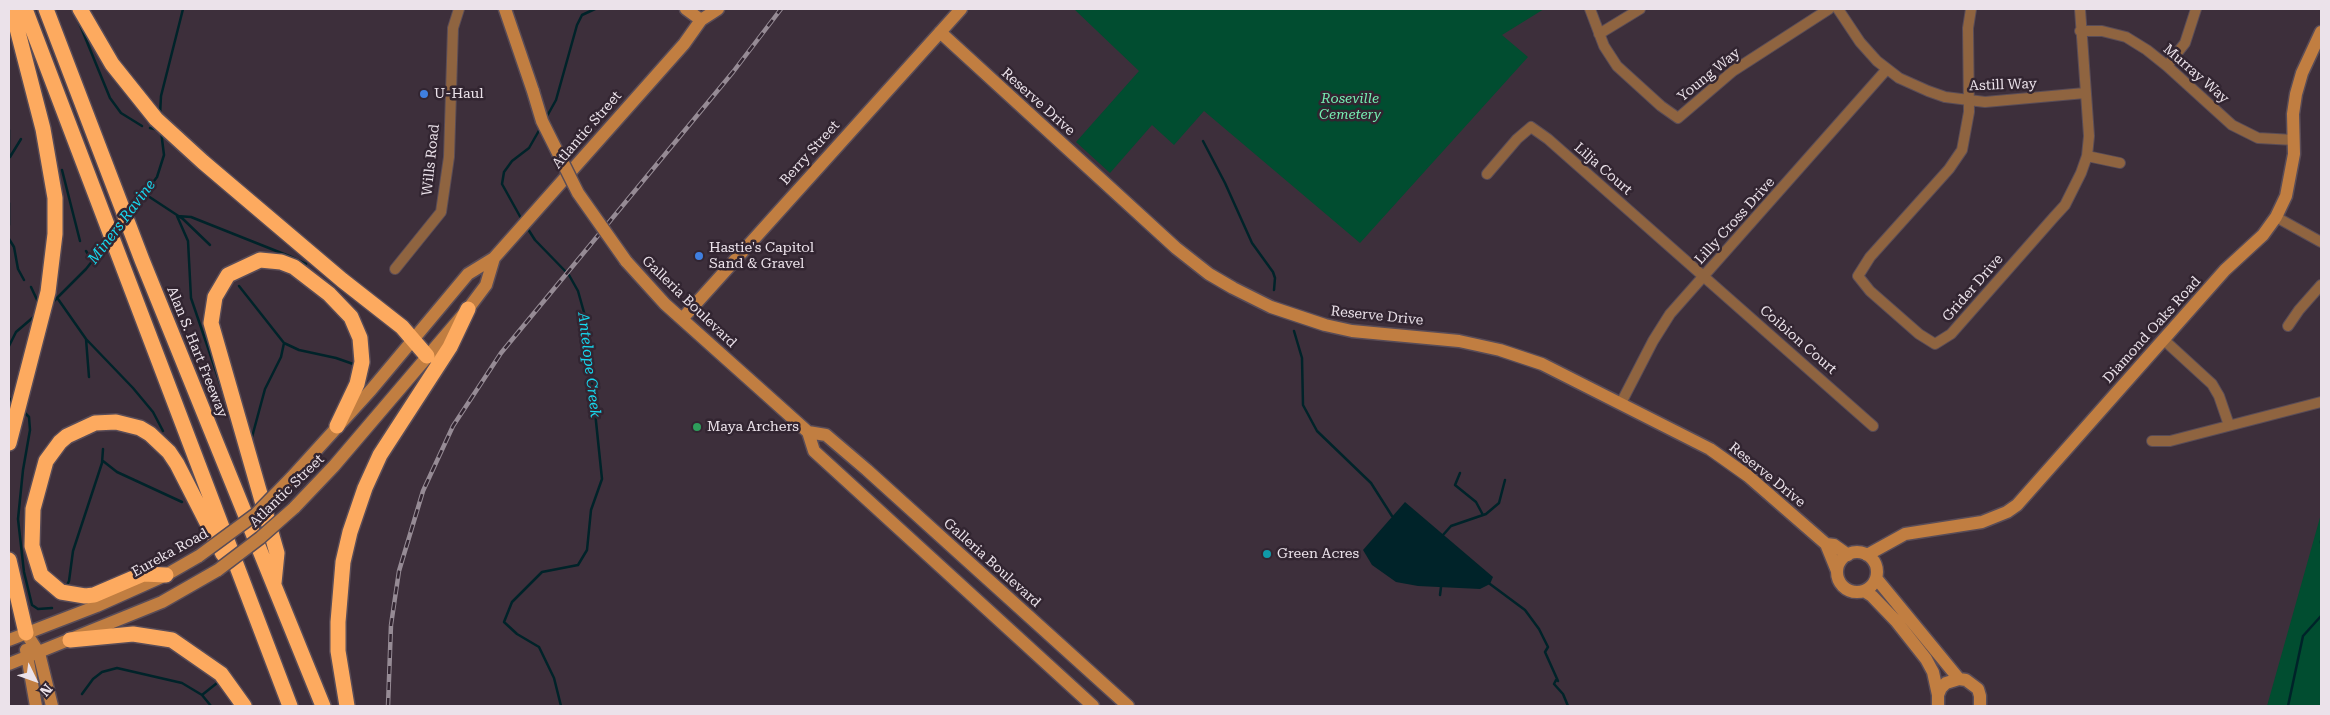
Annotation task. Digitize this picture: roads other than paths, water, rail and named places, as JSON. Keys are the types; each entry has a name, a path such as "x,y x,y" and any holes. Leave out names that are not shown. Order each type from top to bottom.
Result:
{"highway":[{"path":"9,443 48,292 55,234 55,198 50,164 12,9"},
{"path":"25,9 290,706"},
{"name":"Alan S. Hart Freeway","path":"46,9 142,260 323,706"},
{"path":"80,9 97,41 128,86 156,119 203,162 342,280 402,327 427,356"},
{"path":"274,587 277,553 211,323 215,297 228,275 260,260 281,262 294,267 329,294 351,317 360,338 362,362 357,384 338,426"},
{"path":"347,706 338,651 338,622 344,562 353,524 365,488 380,455 450,347 468,309"},
{"path":"166,575 143,574 94,596 85,596 61,592 41,575 32,546 33,509 46,461 67,436 95,423 116,422 140,428 161,442 177,464 258,623"},
{"path":"9,560 26,633"},
{"path":"70,640 138,634 172,640 221,674 244,706"}],"main road":[{"name":"Galleria Boulevard","path":"505,9 542,121 578,193 643,282 808,432 814,451 1093,706"},
{"path":"686,9 703,15"},
{"name":"Atlantic Street","path":"338,426 468,274 494,258 539,208 684,44 703,15 718,9"},
{"name":"Berry Street","path":"682,319 961,9"},
{"name":"Reserve Drive","path":"940,32 1176,248 1209,274 1246,296 1285,313 1325,325 1363,332 1459,341 1515,354 1556,370 1686,436 1726,460 1748,476 1826,544 1837,570"},
{"name":"Diamond Oaks Road","path":"1871,559 1884,546 1905,534 1982,522 2007,512 2025,496 2226,270 2250,250 2276,217 2290,180 2294,154 2292,114 2296,94 2302,73 2321,32"},
{"name":"Atlantic Street","path":"33,655 147,609 191,586 242,553 294,508 329,472 468,309 486,285 494,258"},
{"name":"Eureka Road","path":"9,640 97,606 166,575 199,556 236,530 291,478 338,426"},
{"name":"Galleria Boulevard","path":"808,432 826,435 867,470 1128,706"},
{"name":"Reserve Drive","path":"1826,544 1834,545 1848,555"},
{"path":"1938,700 1933,672 1926,659 1896,621 1872,596 1864,591 1851,591 1845,588 1838,577 1837,570 1843,559 1848,555 1861,552 1871,559 1876,578 1959,679 1973,684 1978,689 1980,706"},
{"path":"1864,591 1874,584 1876,578"},
{"path":"26,633 52,706"},
{"path":"9,664 33,655"},
{"path":"33,655 36,706"},
{"path":"1938,700 1946,683 1959,679"}],"street":[{"name":"Wills Road","path":"395,269 441,212 449,157 453,28 459,9"},
{"name":"Young Way","path":"1590,9 1600,34 1617,66 1661,106 1678,118 1733,71 1829,9"},
{"path":"1600,34 1640,9"},
{"name":"Astill Way","path":"1838,9 1864,47 1887,69 1928,91 1969,101 1985,102 2086,93"},
{"path":"1969,101 1968,28 1971,9"},
{"name":"Grider Drive","path":"1969,101 1966,137 1957,158 1870,257 1858,276 1877,297 1919,334 1934,344 1951,334 2065,205 2074,189 2087,156 2089,136 2080,31 2080,9"},
{"path":"2167,66 2185,43 2196,9"},
{"name":"Murray Way","path":"2080,31 2102,31 2126,37 2147,50 2167,66 2232,125 2258,138 2294,140"},
{"name":"Lilly Cross Drive","path":"1621,403 1662,325 1887,69"},
{"name":"Lilja Court","path":"1487,174 1517,139 1531,127 1548,139 1704,276"},
{"path":"2087,156 2120,163"},
{"path":"2276,217 2321,242"},
{"name":"Coibion Court","path":"1704,276 1873,426"},
{"path":"2288,326 2321,285"},
{"path":"2164,340 2212,384 2219,396 2229,425"},
{"path":"2152,441 2170,441 2321,402"}],"water":[{"path":"1405,502 1493,577 1490,584 1480,589 1418,586 1396,582 1372,565 1363,550"}],"waterway":[{"name":"Miners Ravine","path":"160,115 161,96 183,9"},
{"name":"Antelope Creek","path":"546,118 556,100 577,25 582,15 595,9"},
{"path":"78,20 110,98 121,113 142,126"},
{"name":"Antelope Creek","path":"522,220 502,184 504,172 512,161 529,148 541,127"},
{"path":"150,128 159,130"},
{"path":"9,130 9,157"},
{"name":"Miners Ravine","path":"130,213 157,177 164,155 161,131"},
{"path":"10,157 21,139"},
{"path":"1203,141 1225,183 1252,243 1273,272 1275,278 1274,290"},
{"path":"62,170 80,241"},
{"path":"145,194 183,219 210,245"},
{"path":"9,203 9,225"},
{"path":"224,395 191,298 188,241 177,216 191,217 306,264"},
{"name":"Antelope Creek","path":"526,226 535,240 569,275 578,291 585,316 602,479 591,510 587,550 578,565 542,572 512,602 504,622 517,634 539,647 554,678 561,706"},
{"path":"9,239 14,247 18,269 24,280"},
{"name":"Miners Ravine","path":"52,303 86,269 108,241"},
{"path":"86,251 92,260"},
{"path":"239,286 284,343 281,357 265,389 252,437"},
{"path":"31,287 39,304"},
{"path":"58,299 86,339 89,377"},
{"name":"Miners Ravine","path":"9,346 16,332 37,314"},
{"path":"1294,331 1302,358 1303,405 1317,431 1371,483 1392,516"},
{"path":"86,339 133,388 153,412 163,431"},
{"path":"284,343 299,350 336,358 356,365"},
{"path":"9,398 14,403"},
{"path":"23,411 29,417 30,430 23,470 18,519 24,572 32,605 38,609 52,608"},
{"path":"66,587 69,581 73,551 102,463 103,449"},
{"path":"103,461 117,472 182,502"},
{"path":"1460,473 1455,485 1476,502 1483,515"},
{"path":"1443,535 1451,526 1486,514 1499,503 1505,480"},
{"path":"1490,584 1525,610 1539,629 1548,647 1545,652 1558,681 1556,680 1554,684 1563,694 1568,706"},
{"path":"1440,595 1441,587"},
{"path":"2288,706 2303,636 2321,616"},
{"path":"82,694 93,679 102,672 117,668 182,683 202,695 211,706"},
{"path":"202,695 217,683"}],"railway":[{"path":"388,706 391,625 399,571 423,491 453,426 501,353 733,72 781,9"}],"place":[{"name":"U-Haul","path":"424,94"},
{"name":"Hastie's Capitol Sand & Gravel","path":"699,256"},
{"name":"Maya Archers","path":"697,427"},
{"name":"Green Acres","path":"1267,554"}],"park label":[{"name":"Roseville Cemetery","path":"1350,108"}]}
